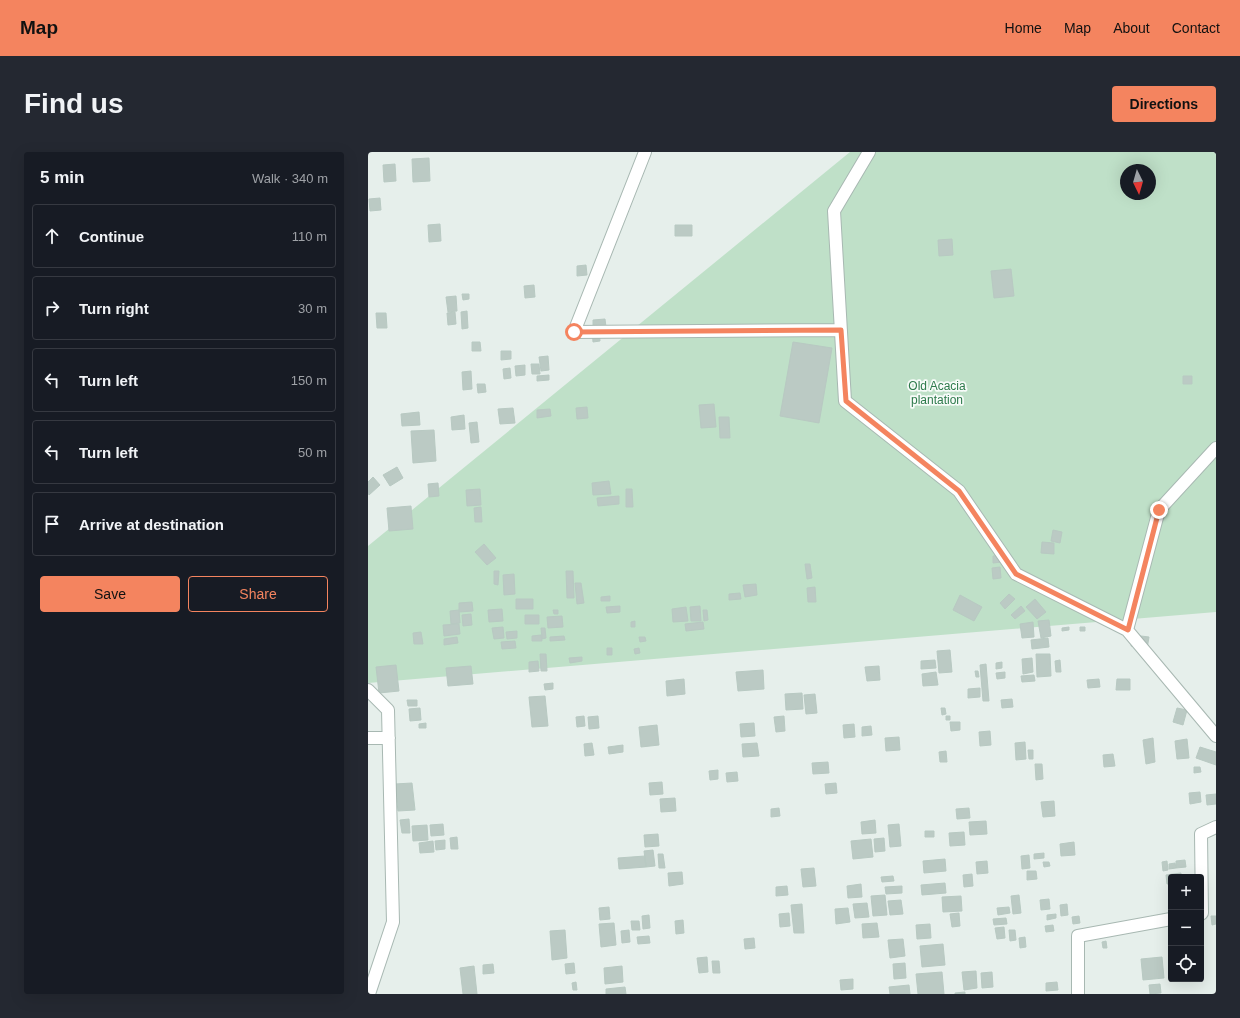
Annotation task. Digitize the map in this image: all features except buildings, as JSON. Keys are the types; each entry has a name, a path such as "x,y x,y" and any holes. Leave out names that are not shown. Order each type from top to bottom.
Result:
{"street":[{"path":"645,152 574,332 841,330"},
{"path":"869,152 834,211 846,401 959,491 1016,574 1128,630 1216,736"},
{"path":"1128,630 1159,510 1216,448"},
{"path":"368,690 388,710 393,922 369,994"},
{"path":"368,738 389,738"},
{"path":"1202,910 1201,834 1216,827"},
{"path":"1078,994 1078,936 1168,920"}],"green space":[{"name":"Old Acacia plantation","path":"850,152 1216,152 1216,612 368,683 368,546"}],"route":[{"path":"574,332 841,330 846,401 959,491 1016,574 1128,630 1159,510"}]}
